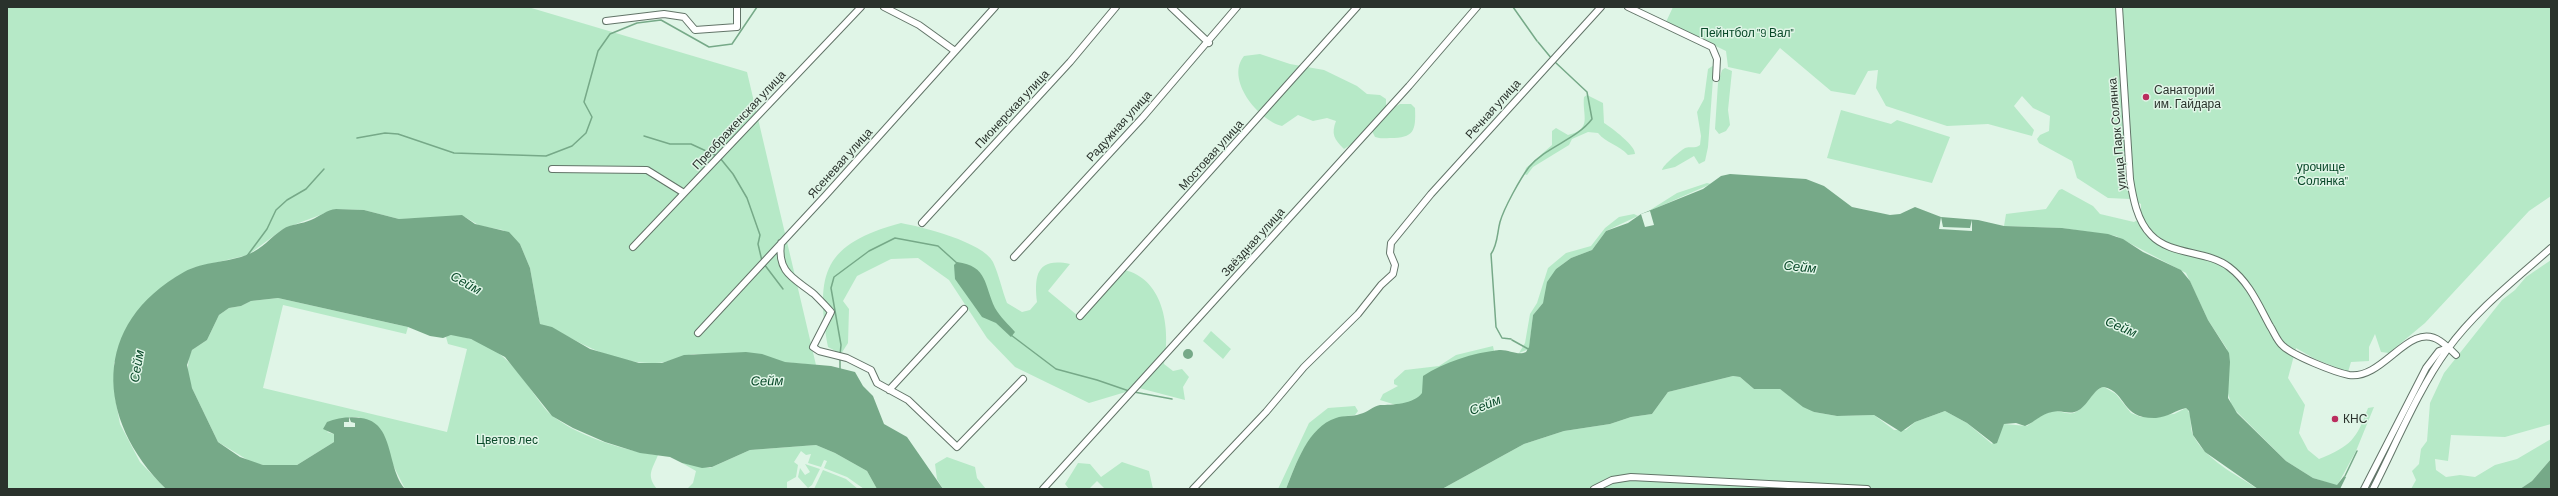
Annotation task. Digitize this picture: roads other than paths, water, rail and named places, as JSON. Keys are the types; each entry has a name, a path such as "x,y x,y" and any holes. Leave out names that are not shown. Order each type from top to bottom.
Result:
{"street":[{"path":"606,21 664,14 684,17 695,30 737,27 737,7"},
{"name":"Преображенская улица","path":"633,247 861,7"},
{"path":"884,7 919,25 955,51"},
{"name":"Ясеневая улица","path":"698,332 781,243 995,7"},
{"name":"Пионерская улица","path":"922,223 1070,62 1116,7"},
{"path":"1171,7 1208,42"},
{"name":"Радужная улица","path":"1014,257 1143,117 1237,7"},
{"name":"Мостовая улица","path":"1080,316 1357,7"},
{"name":"Звёздная улица","path":"1043,489 1394,103 1476,7"},
{"name":"Речная улица","path":"1193,489 1266,412 1304,367 1393,274 1395,265 1390,253 1390,244 1403,227 1431,194 1601,7"},
{"path":"1628,7 1712,47 1718,59 1716,78"},
{"name":"улица Парк Солянка","path":"2119,7 2130,179 2136,207 2149,234 2159,242 2227,266 2248,285 2283,347 2322,365 2348,374 2358,374 2385,362 2414,339 2433,338 2456,355"},
{"path":"552,169 647,170 684,193"},
{"path":"781,243 780,254 784,268 799,286 813,294 831,312 813,346 824,352 847,358 870,370 877,383 908,400 957,446 1023,379"},
{"path":"2374,487 2429,379 2448,348 2476,318 2551,248"},
{"path":"889,390 964,309"},
{"path":"2364,489 2426,368 2433,357 2448,348"},
{"path":"1594,489 1612,480 1631,477 1866,489"}],"water":[{"name":"Сейм","path":"1730,174 1806,179 1824,186 1852,207 1890,215 1900,214 1915,207 1941,217 1978,220 2004,226 2062,228 2108,234 2123,239 2143,252 2181,270 2190,281 2208,320 2229,353 2228,398 2237,413 2286,461 2313,478 2337,485 2344,476 2346,477 2340,489 2258,489 2205,452 2193,435 2189,411 2186,408 2156,418 2144,417 2130,410 2112,390 2104,387 2097,390 2082,408 2075,412 2056,411 2048,413 2025,426 2016,423 2004,424 1997,443 1994,444 1967,423 1945,411 1915,422 1901,432 1874,415 1837,416 1814,412 1803,407 1780,389 1754,389 1740,377 1733,376 1668,392 1652,414 1631,417 1610,424 1564,431 1524,444 1442,489 1286,489 1304,448 1318,429 1326,423 1339,417 1363,413 1380,405 1390,405 1414,400 1422,393 1423,376 1449,362 1479,353 1499,350 1520,353 1526,352 1529,347 1533,315 1543,303 1547,282 1556,269 1571,258 1592,250 1606,231 1628,223 1641,214 1703,189 1721,176"},
{"name":"Сейм","path":"336,209 364,210 399,219 462,215 475,224 509,232 520,244 530,268 540,324 552,327 590,349 639,363 662,363 684,355 746,352 762,354 785,362 831,366 855,372 863,386 873,396 884,424 907,437 943,489 877,489 867,471 835,453 816,445 750,450 712,467 702,468 682,463 670,457 640,453 605,442 573,428 552,416 505,357 471,339 451,335 443,338 430,336 408,327 278,298 251,301 241,306 229,308 219,315 207,340 192,350 187,365 192,388 218,442 240,457 263,465 297,465 334,442 334,434 323,429 327,422 335,419 352,417 361,418 372,421 380,428 385,436 399,480 405,489 166,489 143,462 126,433 116,403 114,374 119,345 132,318 154,293 184,272 192,268 241,257 254,252 286,227 308,221"},
{"path":"957,262 967,264 980,272 984,278 995,308 1015,332 1011,337 996,323 982,317 955,279 954,265"},
{"path":"1188,349 1193,354 1188,359 1183,354"},
{"path":"2551,459 2551,489 2520,489 2532,481"}],"waterway":[{"path":"357,138 385,133 398,134 454,153 546,156 572,146 586,133 592,117 584,102 598,51 610,34 637,23 661,20 709,47 732,44 757,7"},
{"path":"1513,7 1537,41"},
{"path":"1538,42 1552,59"},
{"path":"1511,339 1502,338 1496,327 1491,254 1496,242 1502,216 1521,179 1529,167 1544,154 1578,132 1592,119 1587,92 1555,62"},
{"path":"644,136 670,144 691,144 717,156"},
{"path":"720,158 733,174 747,198 760,235 758,244 762,261"},
{"path":"247,256 267,229 276,210 287,200 306,189 324,169"},
{"path":"840,355 841,345 831,288 834,277 869,251 895,238 938,246 958,264"},
{"path":"764,264 783,289"},
{"path":"1011,335 1056,369 1097,380 1129,391"},
{"path":"1512,340 1530,350"},
{"path":"840,359 840,369"},
{"path":"1134,392 1172,399"},
{"path":"2345,476 2357,451"}],"place":[{"name":"Санаторий им. Гайдара","path":"2146,97"},
{"name":"КНС","path":"2335,419"}],"park label":[{"name":"Пейнтбол \"9 Вал\"","path":"1747,33"},
{"name":"урочище \"Солянка\"","path":"2321,174"},
{"name":"Цветов лес","path":"507,440"}]}
